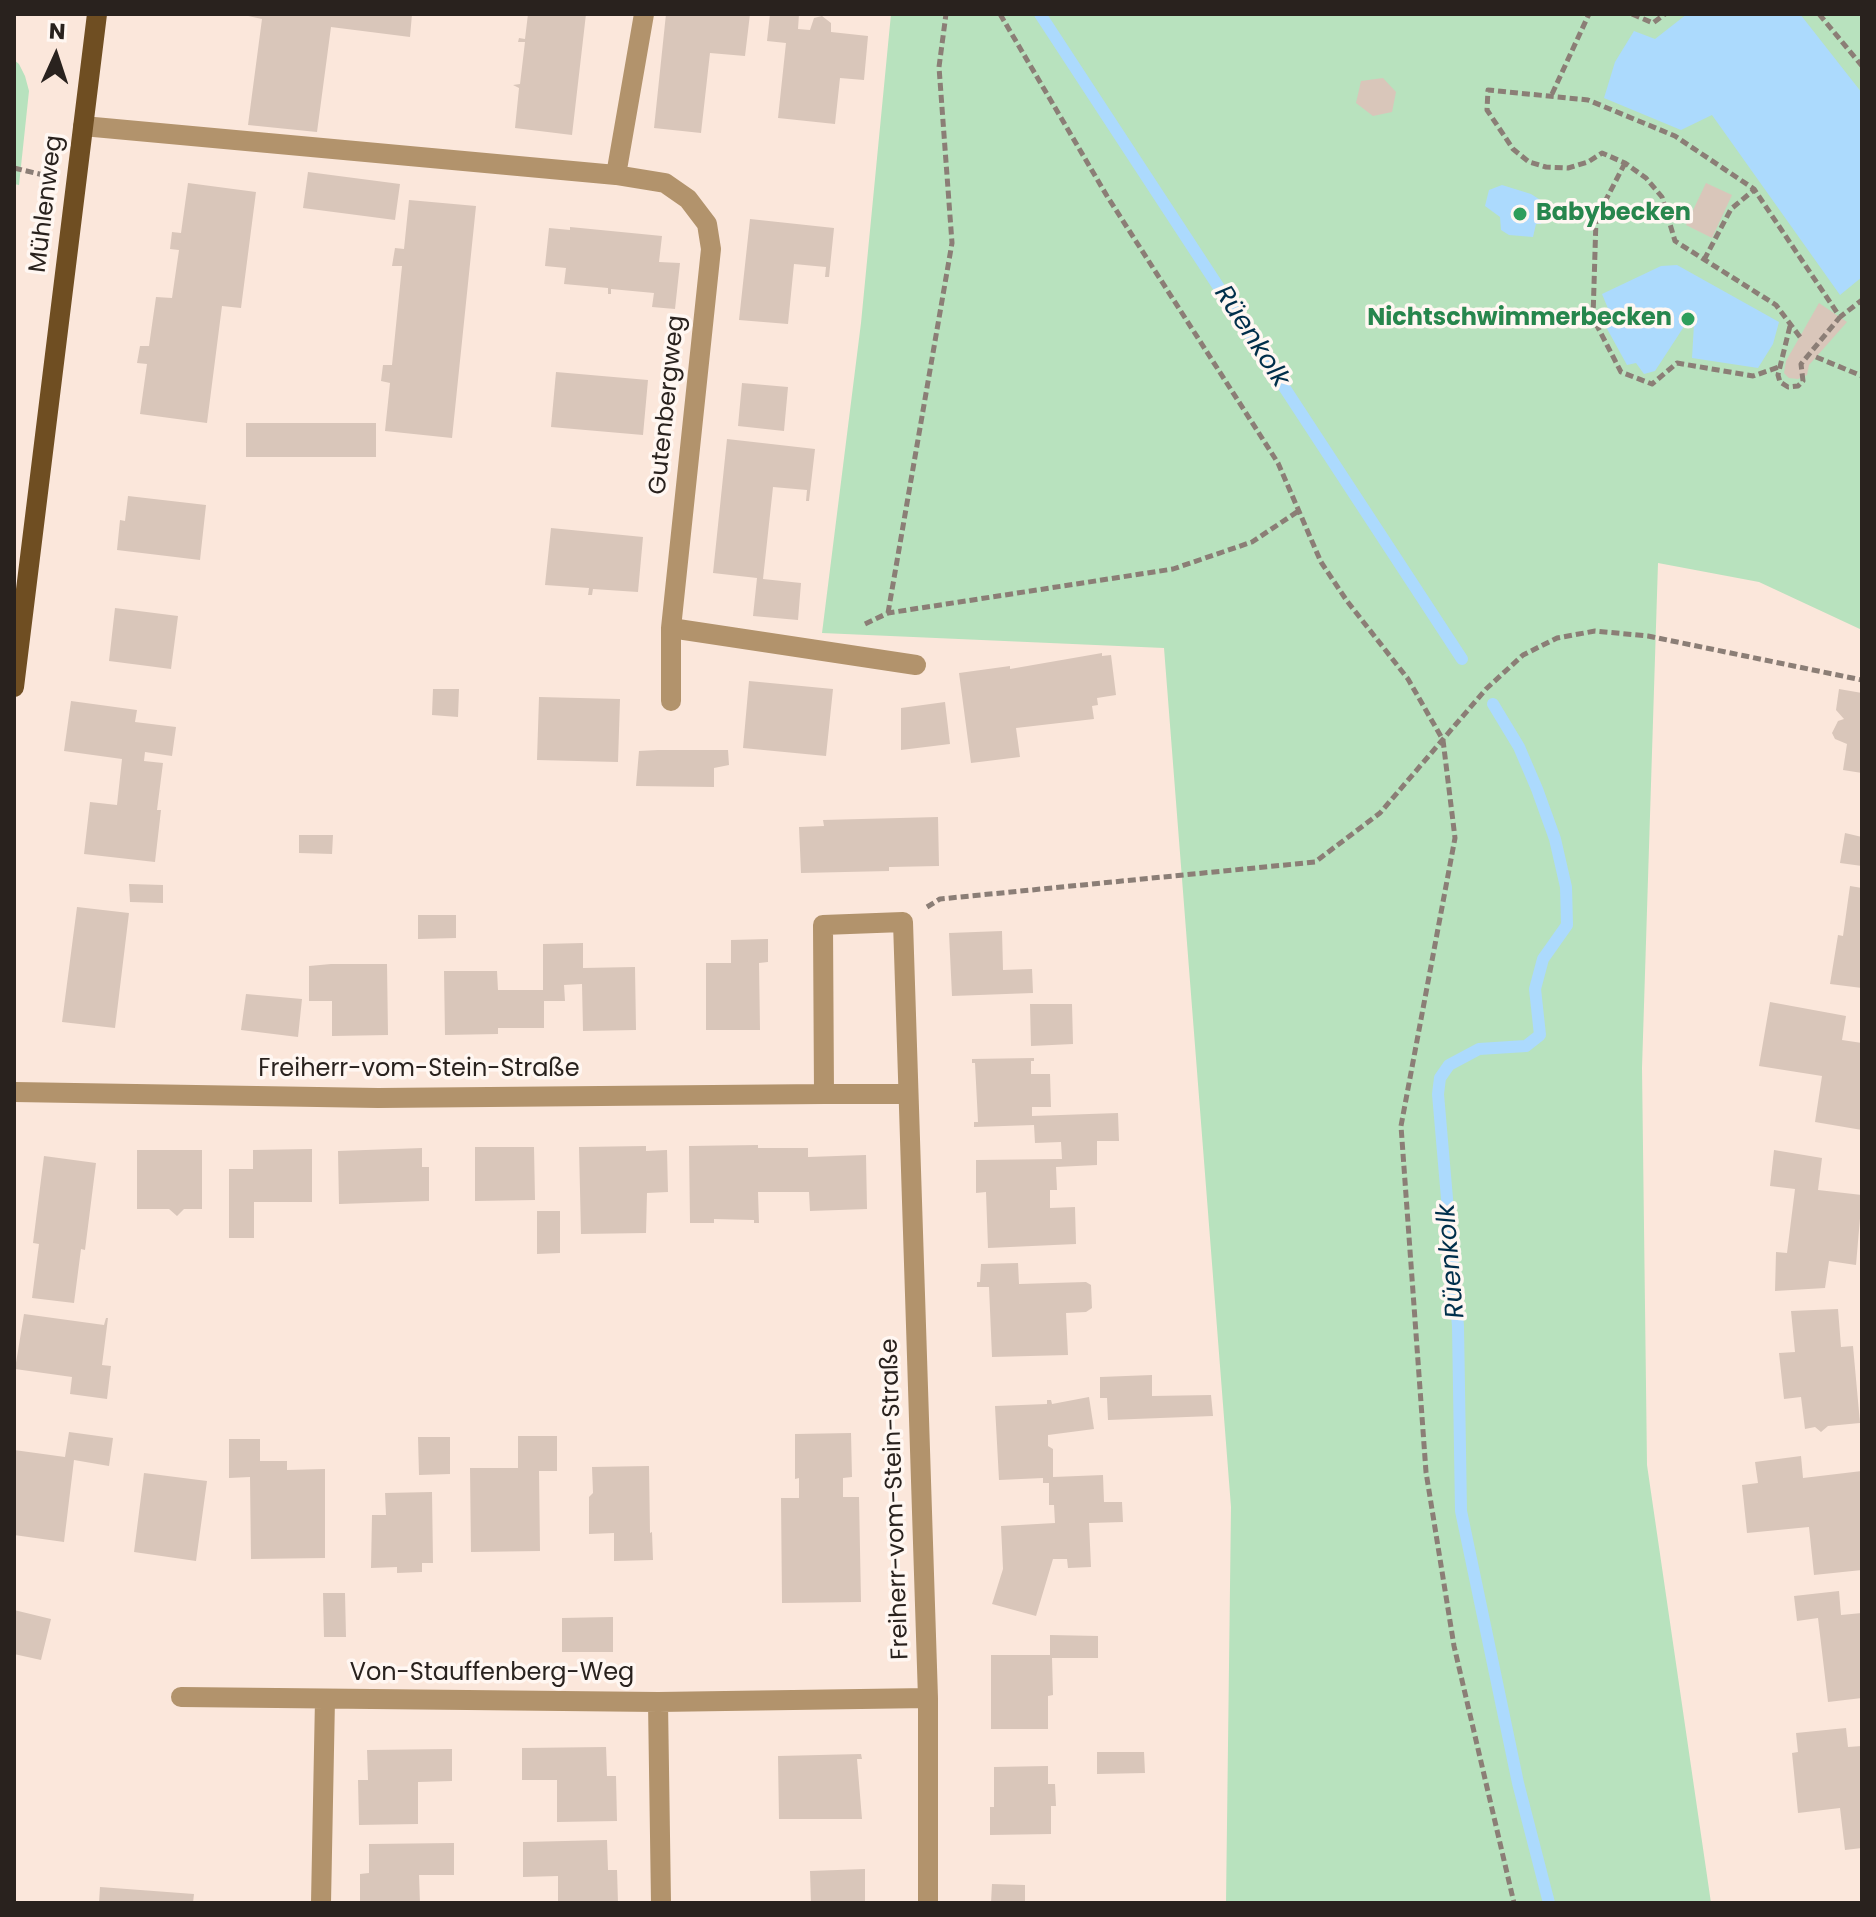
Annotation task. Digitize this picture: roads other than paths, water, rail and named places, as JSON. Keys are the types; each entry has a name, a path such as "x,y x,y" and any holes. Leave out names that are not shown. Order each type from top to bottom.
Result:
{"main road":[{"name":"Mühlenweg","path":"14,687 97,14"}],"street":[{"path":"616,175 644,14"},
{"name":"Gutenbergweg","path":"83,126 616,175 665,183 688,199 707,224 711,249 671,628 671,701"},
{"path":"671,628 916,665"},
{"name":"Freiherr-vom-Stein-Straße","path":"824,1094 823,925 903,922 928,1698 928,1903"},
{"name":"Freiherr-vom-Stein-Straße","path":"14,1092 378,1098 908,1094"},
{"name":"Von-Stauffenberg-Weg","path":"181,1697 658,1702 928,1698"},
{"name":"Von-Stauffenberg-Weg","path":"321,1903 325,1699"},
{"name":"Von-Stauffenberg-Weg","path":"658,1702 661,1903"}],"water":[{"path":"1687,14 1800,14 1862,93 1862,277 1840,295 1712,115 1681,130 1604,98 1615,62 1634,31 1655,39"},
{"name":"Babybecken","path":"1502,185 1531,194 1542,201 1539,209 1544,211 1541,224 1536,224 1533,237 1509,235 1501,230 1500,217 1485,206 1489,190"},
{"name":"Nichtschwimmerbecken","path":"1677,265 1779,322 1773,344 1758,368 1692,358 1694,324 1685,325 1655,371 1644,374 1636,363 1627,365 1600,316 1609,311 1602,294 1661,266"}],"waterway":[{"name":"Rüenkolk","path":"1040,14 1462,659"},
{"name":"Rüenkolk","path":"1493,704 1519,747 1555,839 1566,887 1567,925 1543,959 1535,989 1540,1035 1526,1046 1479,1049 1449,1065 1440,1078 1438,1094 1458,1326 1461,1511 1518,1783 1549,1903"}],"place":[{"name":"Babybecken","path":"1520,214"},
{"name":"Nichtschwimmerbecken","path":"1688,319"}]}
